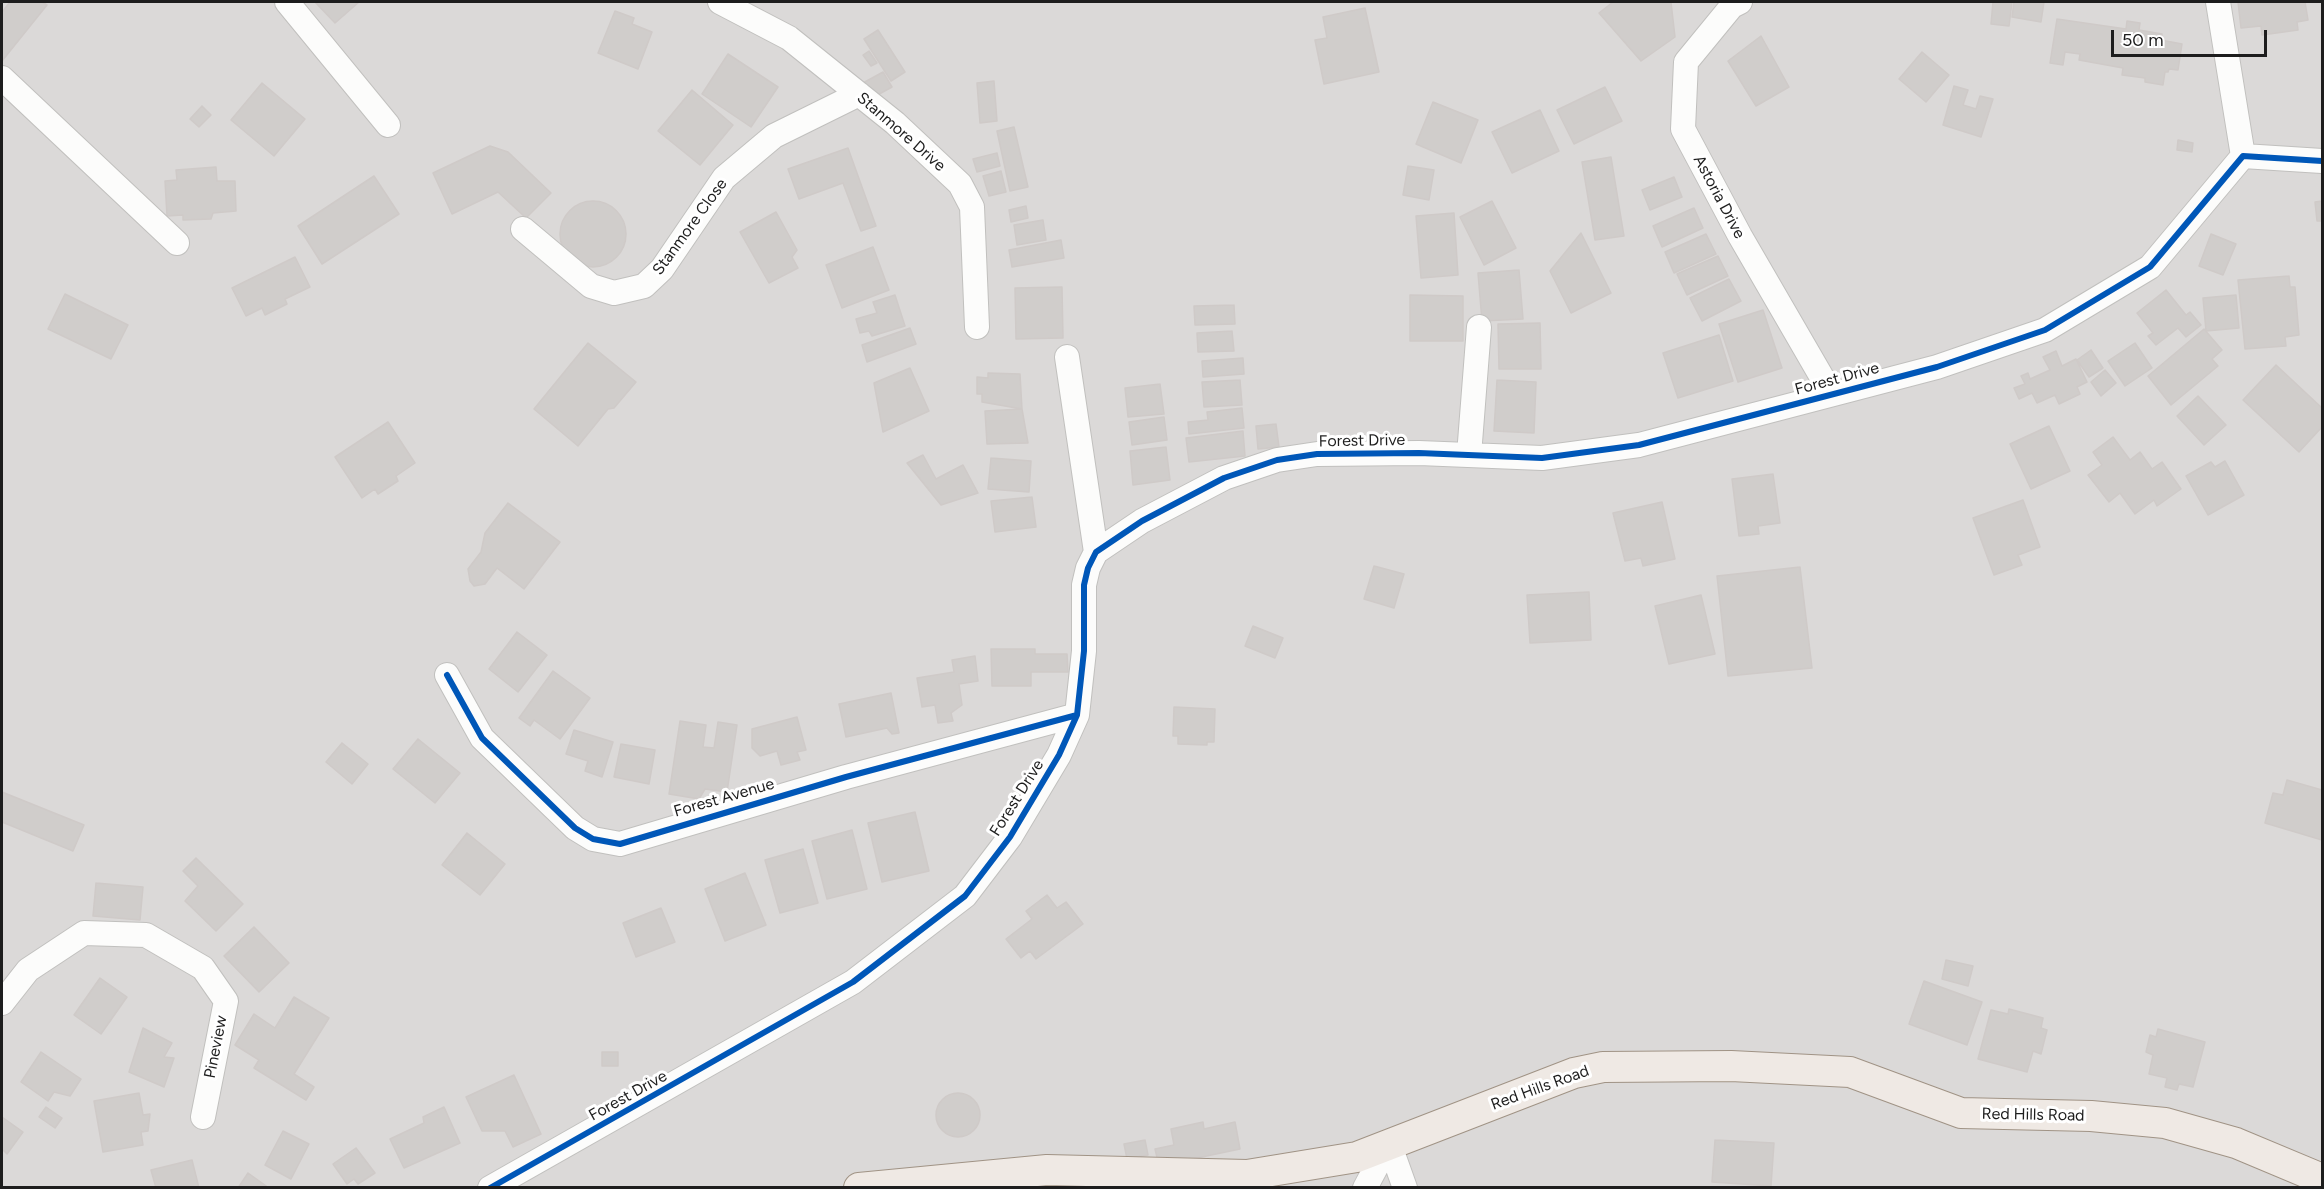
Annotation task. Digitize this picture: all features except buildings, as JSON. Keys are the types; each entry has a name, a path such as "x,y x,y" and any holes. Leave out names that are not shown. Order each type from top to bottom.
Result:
{"main road":[{"name":"Red Hills Road","path":"859,1188 1047,1170 1248,1175 1357,1157 1574,1073 1603,1067 1731,1066 1850,1072 1960,1113 2091,1116 2165,1123 2236,1143 2322,1179"}],"street":[{"path":"287,2 388,125"},
{"name":"Stanmore Drive","path":"720,2 789,38 895,123 960,184 972,207 977,327"},
{"path":"2218,2 2243,156 2322,161"},
{"name":"Astoria Drive","path":"1734,3 1686,62 1683,129 1740,236 1831,393"},
{"path":"2,78 177,243"},
{"name":"Stanmore Close","path":"523,229 591,286 614,293 644,286 662,269 724,178 774,136 859,94"},
{"name":"Forest Drive","path":"490,1188 853,982 953,908 965,896 1010,837 1059,755 1077,715 1084,651 1084,585 1088,568 1096,552 1142,521 1224,478 1277,460 1317,454 1542,458 1639,445 1831,393 1937,368 2045,330 2150,267 2243,156"},
{"path":"1469,455 1479,327"},
{"path":"1067,357 1096,552"},
{"name":"Forest Avenue","path":"447,675 482,738 575,828 593,839 620,844 846,777 1077,715"},
{"name":"Pineview","path":"2,1003 28,970 84,933 146,935 203,968 226,1001 203,1117"},
{"path":"1365,1188 1389,1143"},
{"path":"1389,1143 1405,1188"}],"shaded area":[{"path":"2,2 2322,2 2322,1187 2,1187"}],"cycle path":[{"path":"490,1188 853,982 965,896 1010,837 1059,755 1077,715 1084,651 1084,585 1088,568 1096,552 1142,521 1224,478 1277,460 1317,454 1419,453 1542,458 1639,445 1937,367 2045,330 2150,267 2243,156 2322,161"},
{"path":"447,675 482,738 575,828 593,839 620,844 846,777 1077,715"}]}
